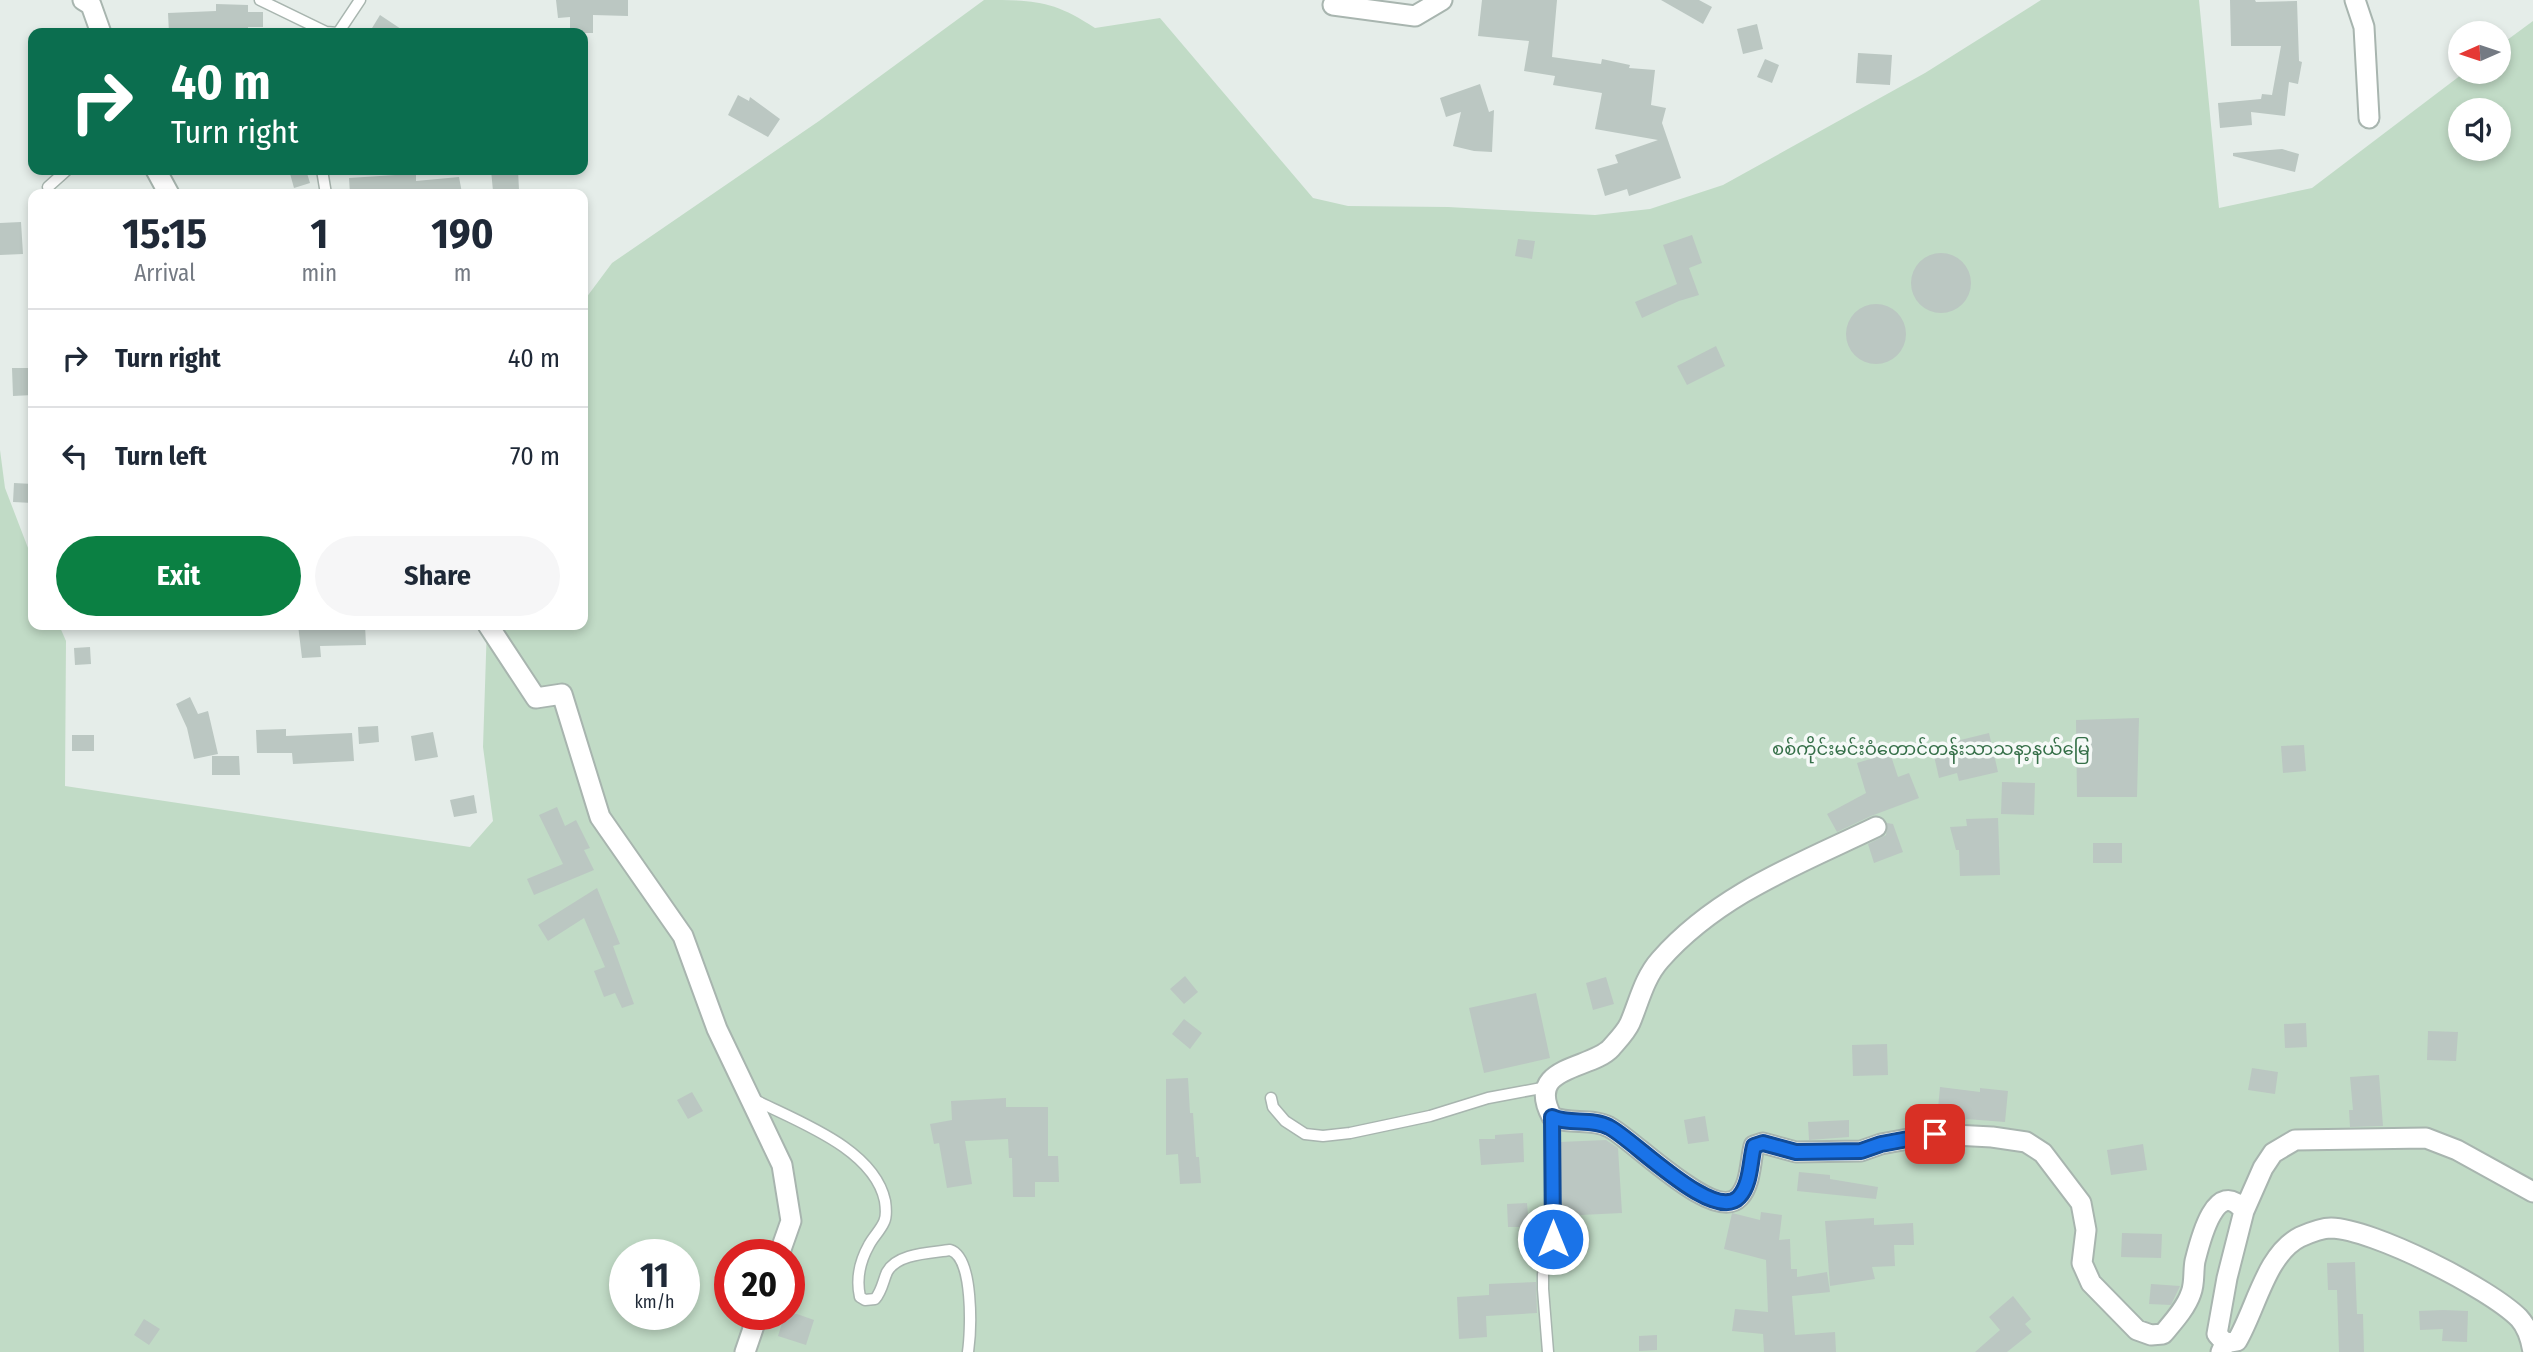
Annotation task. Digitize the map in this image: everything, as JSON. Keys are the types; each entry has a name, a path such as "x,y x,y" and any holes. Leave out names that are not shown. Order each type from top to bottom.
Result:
{"street":[{"path":"83,0 91,5 99,28"},
{"path":"1333,5 1415,16 1442,0"},
{"path":"2355,0 2364,27 2369,118"},
{"path":"491,630 536,698 562,694 600,817 683,936 717,1029 782,1165 791,1221 785,1239"},
{"path":"1876,827 1789,866 1710,913 1657,962 1629,1026 1608,1051 1557,1074 1548,1087 1548,1111 1552,1117 1606,1125 1663,1169 1697,1191 1713,1200 1731,1202 1737,1199 1746,1186 1754,1146 1763,1143 1796,1152 1843,1152 1861,1151 1881,1144 1935,1134 2026,1142 2043,1153 2081,1203 2086,1230 2082,1262 2091,1283 2137,1330 2151,1335 2163,1334 2182,1310 2191,1293 2195,1263 2213,1209 2220,1202 2228,1200 2239,1203 2244,1211"},
{"path":"2532,1352 2529,1331 2519,1318 2451,1273 2374,1239 2330,1228 2301,1237 2279,1253 2237,1341 2223,1347 2217,1334 2227,1278 2244,1211 2263,1168 2273,1153 2295,1140 2426,1138 2442,1143 2533,1192"},
{"path":"745,1352 753,1330"}],"lane":[{"path":"260,0 318,28"},
{"path":"341,28 360,0"},
{"path":"48,187 61,175"},
{"path":"1271,1098 1273,1107 1285,1121 1305,1134 1322,1136 1377,1128 1430,1116 1488,1098 1548,1087"},
{"path":"751,1098 818,1131 841,1146 865,1165 877,1181 886,1210 885,1221 868,1245 861,1264 858,1276 860,1297 865,1300 875,1298 887,1272 894,1263 902,1259 950,1250 961,1257 969,1296 968,1352"},
{"path":"1548,1352 1542,1289 1543,1274 1553,1239 1552,1117"}],"green space":[{"name":"စစ်ကိုင်းမင်းဝံတောင်တန်းသာသနာ့နယ်မြေ","path":"984,0 1030,1 1055,7 1095,28 1160,18 1313,198 1348,206 1448,207 1595,215 1650,209 1723,185 1925,73 2041,0 2199,0 2219,208 2312,188 2449,84 2511,84 2511,37 2533,21 2533,1352 0,1352 0,450 5,488 28,548 28,630 61,630 66,641 65,786 470,847 493,821 483,747 487,630 588,630 588,295 612,263 819,121"}],"building":[{"path":"556,0 628,0 628,16 593,15 593,33 588,33 588,28 570,28 570,17 558,18"},
{"path":"1482,0 1557,0 1552,57 1601,64 1602,59 1630,65 1629,68 1655,70 1651,105 1666,108 1662,123 1681,178 1629,196 1627,189 1605,196 1597,169 1618,163 1615,155 1658,140 1595,129 1602,93 1553,85 1555,76 1524,71 1529,41 1478,36"},
{"path":"1661,0 1699,0 1712,7 1703,24"},
{"path":"2230,0 2297,1 2299,61 2302,62 2298,84 2289,82 2285,116 2251,112 2252,125 2220,128 2218,103 2261,99 2262,94 2272,95 2281,46 2231,46"},
{"path":"216,4 248,5 248,12 263,12 263,27 169,28 168,13 216,11"},
{"path":"380,15 400,28 372,28"},
{"path":"1757,24 1763,49 1743,54 1737,29"},
{"path":"1858,53 1892,55 1890,85 1856,83"},
{"path":"1765,59 1779,65 1772,83 1757,77"},
{"path":"1480,84 1489,112 1494,110 1492,152 1453,146 1461,112 1446,117 1440,98"},
{"path":"738,95 749,101 750,97 780,119 768,137 728,115"},
{"path":"2282,149 2299,154 2295,172 2233,156 2233,153"},
{"path":"290,175 308,175 310,183 294,188"},
{"path":"416,175 416,181 459,177 461,189 350,189 349,178"},
{"path":"491,175 518,175 519,189 493,189"},
{"path":"21,222 23,254 0,255 0,223"},
{"path":"1692,235 1702,263 1689,268 1699,295 1642,318 1635,302 1677,284 1663,245"},
{"path":"1518,239 1535,241 1532,259 1515,256"},
{"path":"1941,253 1962,262 1971,283 1962,304 1941,313 1920,304 1911,283 1920,262"},
{"path":"1876,304 1893,309 1901,317 1906,334 1901,351 1893,359 1876,364 1859,359 1851,351 1846,334 1851,317 1859,309"},
{"path":"1716,346 1725,366 1687,385 1677,366"},
{"path":"12,368 28,368 28,395 13,396"},
{"path":"14,483 28,484 28,503 13,502"},
{"path":"299,630 365,630 366,645 320,646 321,657 302,658"},
{"path":"90,647 91,664 75,665 74,648"},
{"path":"190,697 198,714 208,711 218,754 194,759 187,728 176,704"},
{"path":"2139,718 2137,797 2077,797 2076,720"},
{"path":"378,726 379,742 359,744 358,727"},
{"path":"286,729 286,736 352,733 354,761 293,764 292,753 257,753 256,730"},
{"path":"433,732 438,757 415,761 411,736"},
{"path":"1989,733 1998,772 1959,781 1957,773 1939,778 1932,747"},
{"path":"72,735 94,735 94,751 72,751"},
{"path":"2304,745 2306,771 2283,773 2281,746"},
{"path":"1890,753 1898,777 1909,773 1919,798 1837,832 1827,814 1866,793 1857,763"},
{"path":"212,756 239,756 240,775 212,775"},
{"path":"2002,782 2035,783 2034,815 2001,814"},
{"path":"474,795 477,813 454,817 450,800"},
{"path":"557,807 565,826 576,820 590,848 584,850 594,870 534,895 527,879 563,864 539,815"},
{"path":"1998,818 2000,875 1960,876 1959,850 1956,850 1950,827 1967,826 1966,819"},
{"path":"1887,823 1893,824 1903,852 1874,863 1868,844 1886,835"},
{"path":"2093,843 2122,843 2122,863 2093,863"},
{"path":"597,888 620,944 613,946 634,1004 622,1008 615,993 604,997 594,971 605,967 584,918 548,941 538,925"},
{"path":"1185,976 1198,992 1184,1004 1170,989"},
{"path":"1606,977 1614,1004 1593,1010 1586,983"},
{"path":"1536,993 1550,1058 1484,1073 1469,1008"},
{"path":"1184,1019 1202,1033 1190,1049 1172,1034"},
{"path":"2306,1023 2307,1047 2285,1048 2284,1024"},
{"path":"2428,1031 2458,1032 2456,1061 2427,1060"},
{"path":"1887,1044 1888,1075 1853,1076 1852,1045"},
{"path":"2252,1068 2278,1072 2275,1094 2248,1090"},
{"path":"2379,1075 2383,1126 2350,1127 2349,1110 2353,1110 2350,1077"},
{"path":"1188,1078 1190,1113 1193,1113 1201,1183 1180,1184 1178,1154 1166,1155 1166,1079"},
{"path":"1940,1087 1980,1092 1980,1088 2008,1091 2005,1122 1937,1119"},
{"path":"692,1092 703,1111 688,1119 677,1100"},
{"path":"1006,1098 1006,1107 1048,1107 1048,1156 1058,1156 1059,1182 1035,1182 1035,1197 1013,1197 1012,1158 1009,1158 1008,1139 965,1141 972,1184 947,1188 939,1143 934,1144 930,1124 952,1120 951,1101"},
{"path":"1705,1116 1709,1141 1688,1144 1684,1120"},
{"path":"1849,1120 1849,1137 1809,1140 1808,1122"},
{"path":"1523,1133 1524,1162 1481,1165 1479,1139 1495,1139 1495,1135"},
{"path":"1606,1140 1618,1148 1622,1213 1560,1216 1560,1142"},
{"path":"2143,1144 2147,1170 2111,1175 2107,1150"},
{"path":"1799,1172 1830,1175 1830,1179 1878,1187 1876,1199 1797,1191"},
{"path":"1527,1203 1529,1227 1508,1227 1507,1204"},
{"path":"1761,1212 1782,1215 1779,1240 1790,1239 1791,1269 1797,1269 1797,1277 1827,1272 1830,1292 1792,1296 1795,1335 1835,1332 1836,1352 1764,1352 1763,1334 1732,1331 1735,1309 1768,1312 1766,1260 1724,1249 1732,1213 1760,1220"},
{"path":"1874,1218 1874,1225 1913,1223 1914,1245 1894,1245 1895,1266 1872,1267 1875,1279 1830,1286 1825,1221"},
{"path":"2122,1233 2162,1234 2161,1258 2121,1257"},
{"path":"2355,1262 2357,1314 2363,1314 2364,1352 2339,1352 2337,1290 2328,1290 2327,1263"},
{"path":"1536,1282 1537,1313 1486,1316 1487,1337 1459,1339 1457,1297 1489,1295 1489,1284"},
{"path":"2151,1284 2180,1286 2171,1305 2149,1304"},
{"path":"2013,1296 2031,1319 2025,1324 2032,1332 2007,1352 1975,1352 2000,1330 1989,1317"},
{"path":"2419,1311 2468,1311 2467,1342 2442,1341 2443,1329 2420,1330"},
{"path":"805,1317 814,1320 806,1345 778,1336 780,1330 805,1330"},
{"path":"144,1319 160,1329 149,1345 134,1335"},
{"path":"1657,1335 1657,1350 1639,1351 1639,1336"}],"route":[{"path":"1553,1239 1550,1167 1552,1117 1606,1125 1663,1169 1697,1191 1713,1200 1731,1202 1737,1199 1746,1186 1754,1146 1763,1143 1796,1152 1861,1151 1881,1144 1935,1134"}]}
